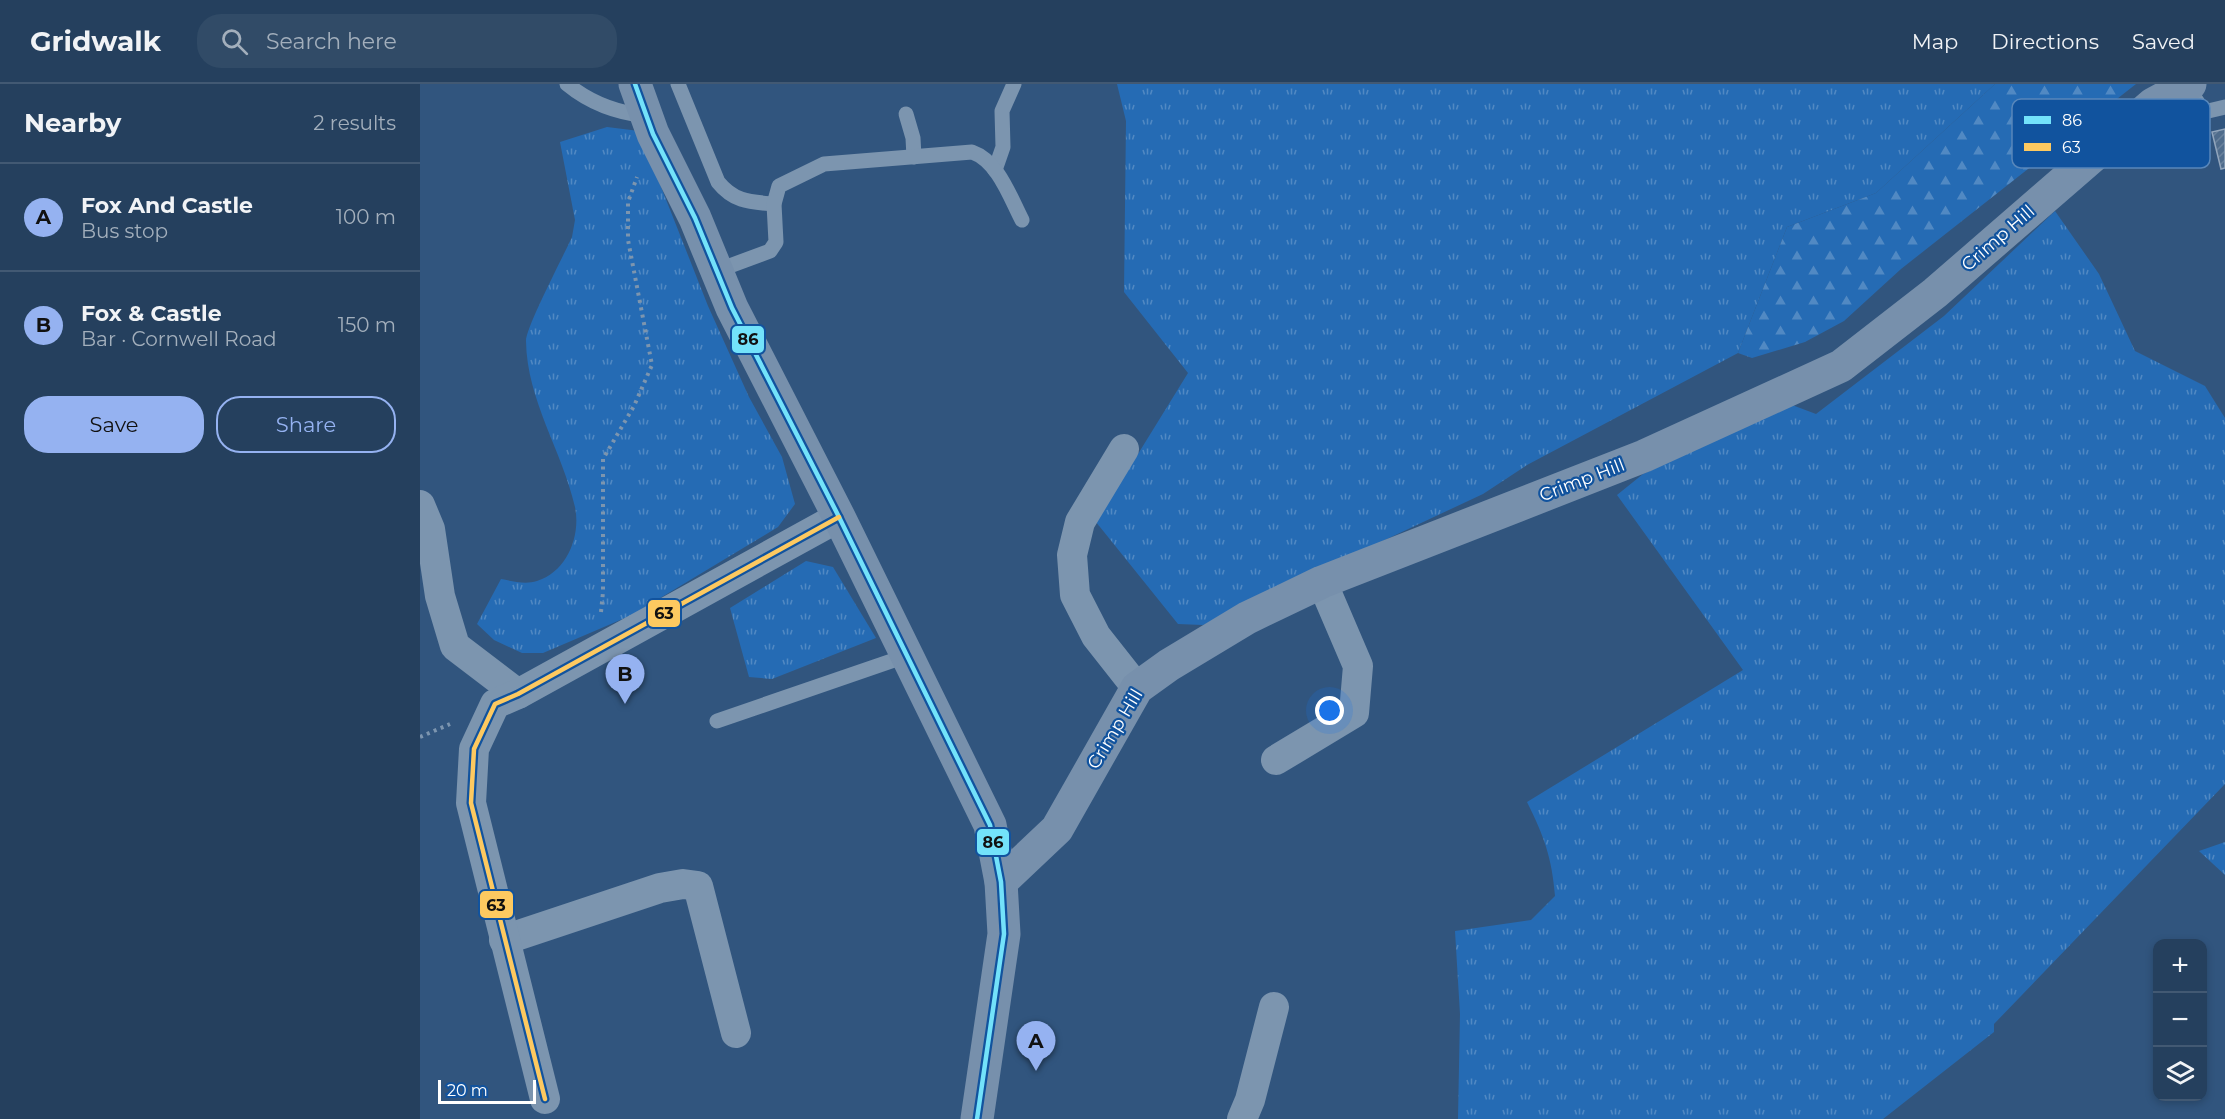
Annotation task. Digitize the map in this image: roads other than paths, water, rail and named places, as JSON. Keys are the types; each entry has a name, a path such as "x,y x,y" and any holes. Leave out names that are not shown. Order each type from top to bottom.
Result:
{"street":[{"path":"635,84 650,125 695,218 732,308 839,517 990,825 1001,882 1004,934 977,1119"},
{"name":"Crimp Hill","path":"2161,99 2188,85"},
{"name":"Crimp Hill","path":"1001,882 1057,829 1137,688 1246,618 1322,582 1644,456 1841,366 1935,293 2079,168"},
{"path":"1124,449 1080,522 1072,555 1075,595 1096,636 1137,688"},
{"path":"545,1099 471,803 474,749 495,704 518,694 839,517"},
{"path":"423,522 454,646 518,694"},
{"path":"1276,760 1354,713 1358,666 1322,582"},
{"path":"504,940 660,888 683,884 698,886 736,1033"},
{"path":"1242,1119 1250,1100 1274,1007"}],"lane":[{"path":"567,84 581,96 650,125"},
{"path":"678,84 718,182 728,195 742,201 774,204"},
{"path":"995,170 1003,147 1002,111 1014,84"},
{"path":"2188,85 2196,99"},
{"path":"2210,111 2225,107"},
{"path":"906,114 913,138 914,157"},
{"path":"716,271 770,251 776,242 774,204 779,186 824,164 972,152 982,156 995,170 1022,220"},
{"path":"717,721 906,656"}],"place":[{"name":"Fox & Castle","path":"625,704"},
{"name":"Fox And Castle","path":"1036,1071"}]}
